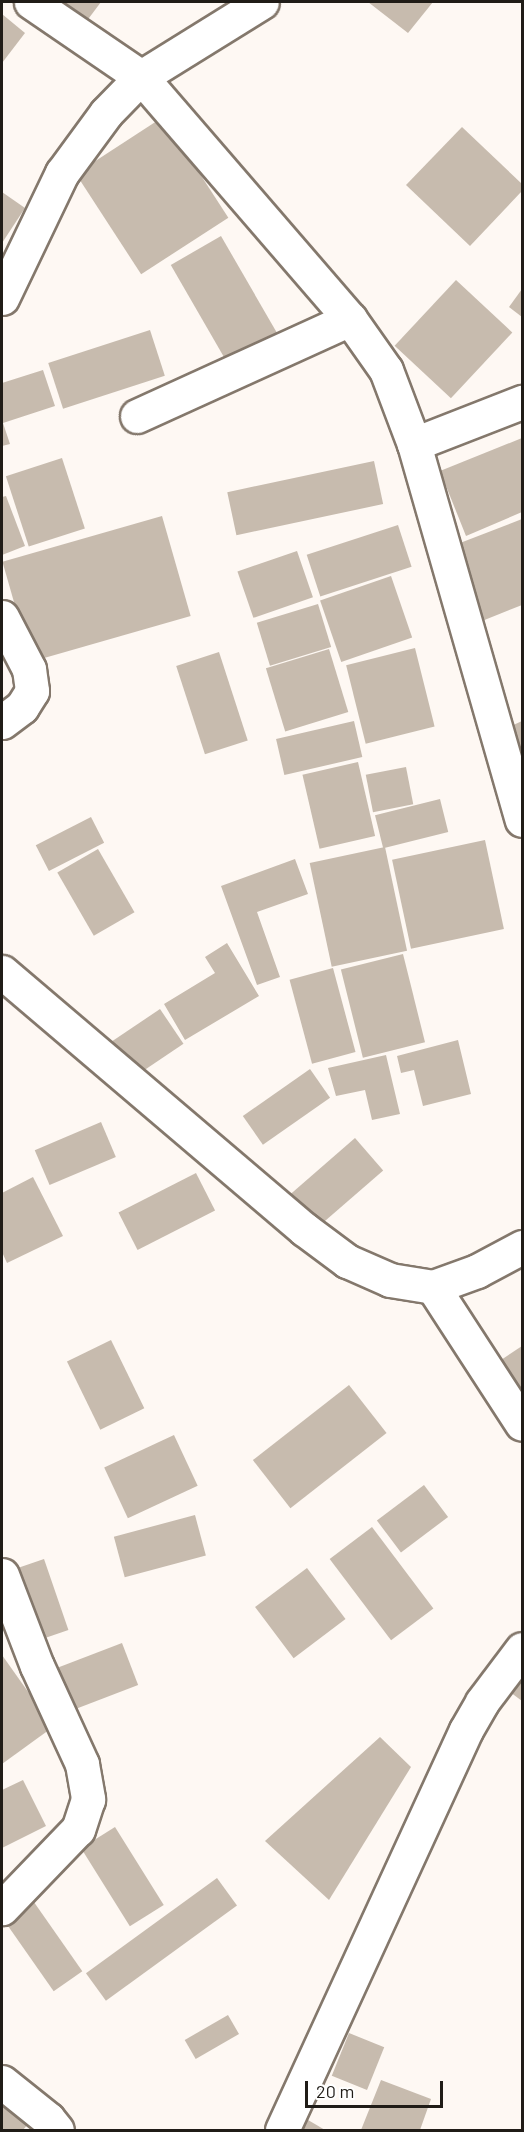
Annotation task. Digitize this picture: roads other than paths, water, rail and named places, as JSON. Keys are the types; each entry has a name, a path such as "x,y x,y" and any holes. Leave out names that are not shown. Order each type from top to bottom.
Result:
{"street":[{"path":"32,2 141,77 350,319 386,370 414,444 522,816"},
{"path":"2,298 62,173 106,113 141,77 262,2"},
{"path":"137,416 350,319"},
{"path":"414,444 522,402"},
{"path":"2,617 29,669 32,692 22,707 2,722"},
{"path":"2,972 288,1216 347,1261 390,1280 433,1287 477,1271 522,1247"},
{"path":"433,1287 522,1424"},
{"path":"2,1575 37,1666 82,1764 88,1798 78,1829 2,1908"},
{"path":"282,2130 466,1730 482,1702 522,1649"},
{"path":"2,2082 48,2119 57,2130"}]}
